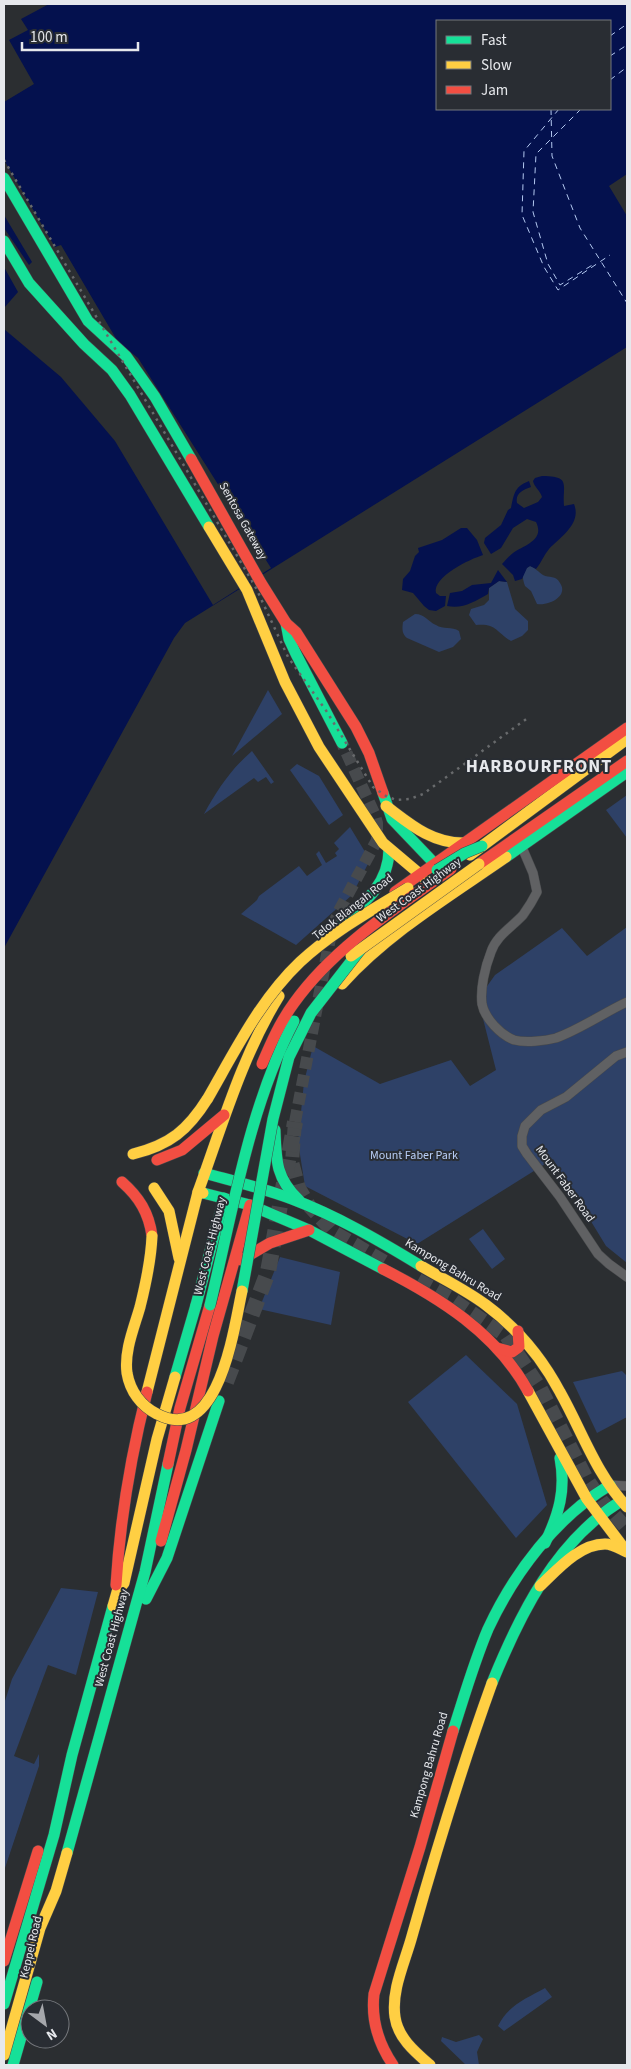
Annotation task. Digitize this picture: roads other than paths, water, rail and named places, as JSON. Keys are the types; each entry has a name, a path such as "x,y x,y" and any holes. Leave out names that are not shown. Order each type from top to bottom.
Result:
{"main road":[{"name":"Sentosa Gateway","path":"4,178 88,321 126,356 155,397 261,583 285,621 296,632 356,727 369,753 392,819 434,863"},
{"path":"4,241 29,283 84,344 112,370 130,395 247,590 285,682 318,747 389,849 430,882 439,884 473,880"},
{"path":"274,652 269,631 271,626 285,621 289,639 296,654 342,743"},
{"name":"Telok Blangah Road","path":"117,1592 119,1538 137,1432 198,1192 226,1113 251,1049 266,1017 280,996 305,966 330,942 434,863 627,728"},
{"name":"West Coast Highway","path":"59,1806 117,1592 124,1583 158,1439 255,1083 279,1026 299,997 319,973 351,942 627,739"},
{"name":"West Coast Highway","path":"56,1891 145,1572 176,1427 210,1304 255,1119 277,1054 311,995 335,968 479,864 627,761"},
{"path":"117,1676 146,1599 186,1450 213,1336 292,1060 300,1040 331,996 363,961 420,917 627,772"},
{"path":"386,806 428,837 447,843 463,843"},
{"path":"133,1154 166,1143 181,1133 195,1119 256,1015 278,986 300,962 325,941 357,919 465,853 482,846"},
{"path":"305,966 314,948 374,893 390,860 389,849"},
{"path":"420,917 439,884 440,873 434,863"},
{"path":"122,1182 138,1198 148,1213 152,1236 150,1262 127,1356 127,1373 132,1390 144,1406 166,1418 183,1419 199,1412 206,1406 219,1383 246,1281 270,1138 289,1057 302,1026 318,1001 343,974 360,950"},
{"path":"157,1160 182,1150 226,1113"},
{"path":"275,1124 277,1170 288,1189 303,1203"},
{"name":"Kampong Bahru Road","path":"204,1173 256,1187 303,1203 372,1238 485,1304 518,1331 546,1367 610,1485 625,1503 599,1515 576,1539 540,1586 505,1649 493,1678 418,1914 400,1977 395,2018 402,2037 430,2065"},
{"path":"154,1188 169,1211 180,1262"},
{"path":"198,1192 250,1205 310,1230 415,1285 451,1307 472,1324 497,1348 533,1398 587,1499 627,1552"},
{"path":"234,1267 251,1253 270,1243 310,1230"},
{"path":"497,1348 512,1352 519,1347 518,1331"},
{"path":"146,1599 167,1558 219,1401"},
{"path":"545,1542 556,1520 563,1497 563,1470 558,1445"},
{"name":"Kampong Bahru Road","path":"394,2065 378,2042 372,2008 374,1992 395,1919 420,1846 463,1698 486,1634 508,1594 545,1542 572,1511 610,1485"},
{"path":"540,1586 566,1562 595,1544 608,1544 627,1552"},
{"path":"4,2004 54,1835 59,1806"},
{"name":"Keppel Road","path":"4,1961 21,1902 46,1830 59,1806"},
{"path":"4,2055 40,1928 56,1891"},
{"name":"Keppel Road","path":"32,1999 50,1932 56,1891"},
{"path":"395,1919 405,1921 418,1914"},
{"name":"Keppel Road","path":"13,2065 20,2040"},
{"path":"18,2065 20,2049"}],"street":[{"path":"521,845 535,878 537,892 522,915 506,931 491,952 482,991 482,1006 489,1019 500,1032 514,1040 529,1041 554,1038 582,1026 627,1002"},
{"name":"Mount Faber Road","path":"627,1052 616,1056 566,1097 541,1110 525,1126 522,1136 522,1146 560,1197 598,1254 627,1277"},
{"path":"610,1485 627,1486"}],"tunnel":[{"path":"295,1122 332,928 339,911 377,840 377,823 374,813 342,743"},
{"path":"295,1122 292,1162 299,1188 310,1207 332,1231 390,1265"},
{"path":"226,1382 268,1272 295,1122"},
{"path":"418,1280 449,1297 506,1336 541,1389 587,1479 602,1501 627,1529"}],"railway":[{"path":"4,160 256,588 288,657 327,712 373,787 396,800 410,799 423,794 529,717"}],"district":[{"name":"HARBOURFRONT","path":"539,766"}],"park label":[{"name":"Mount Faber Park","path":"414,1155"}]}
